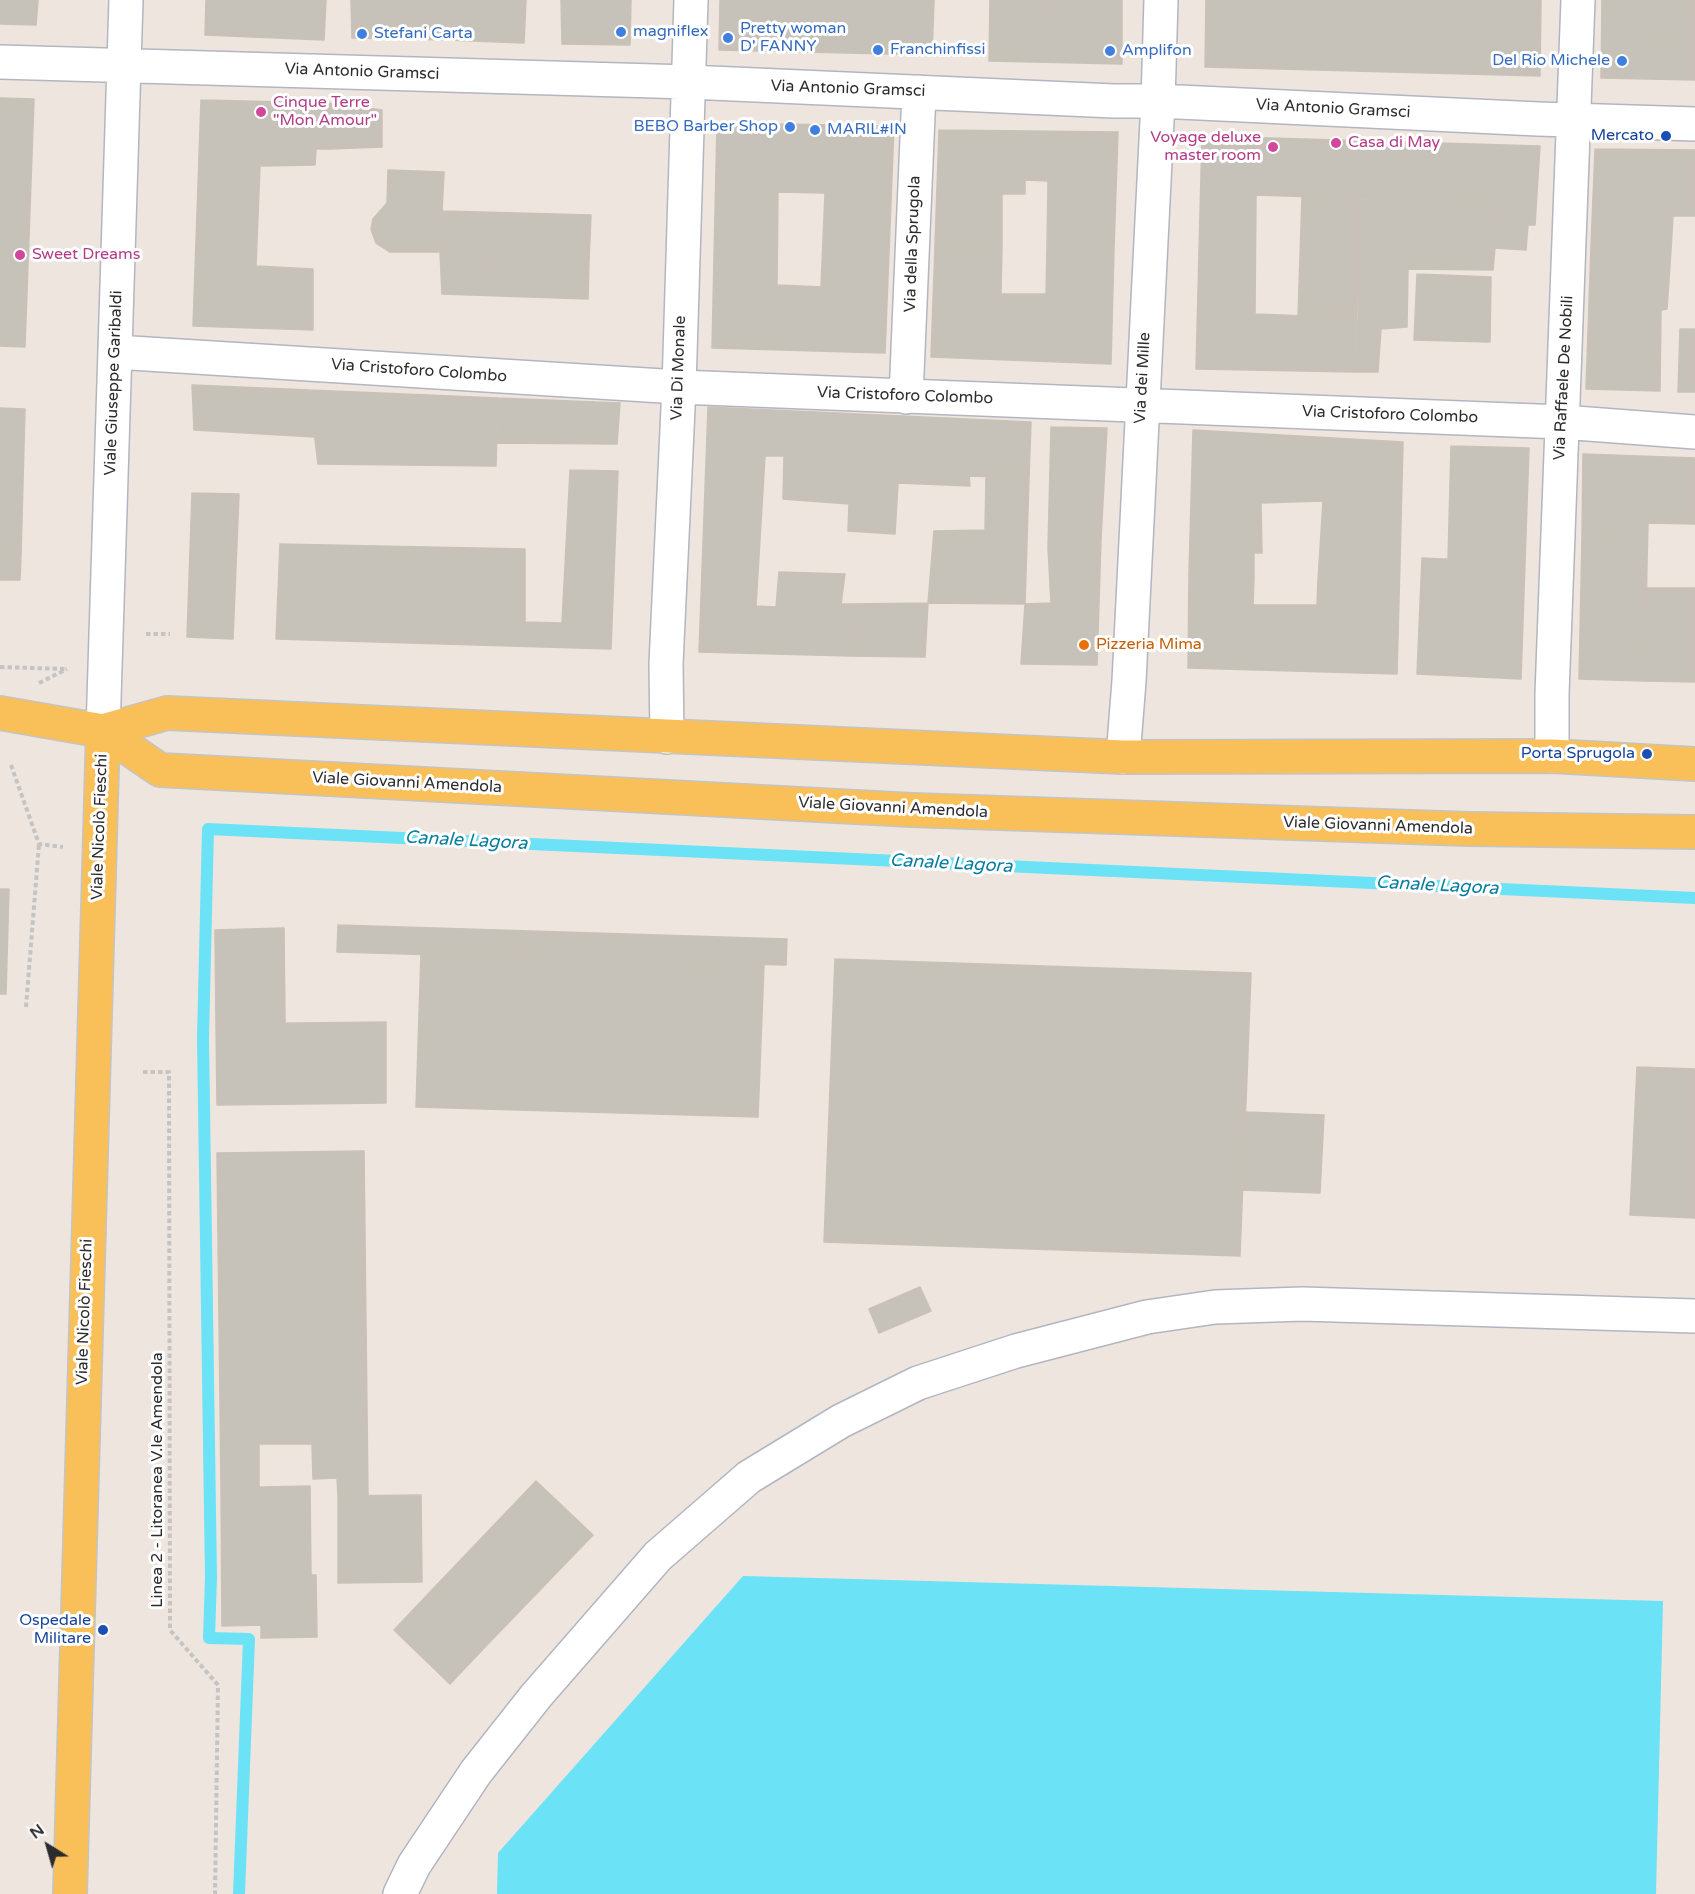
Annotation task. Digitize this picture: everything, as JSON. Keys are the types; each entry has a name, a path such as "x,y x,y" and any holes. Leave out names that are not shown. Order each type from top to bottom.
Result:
{"main road":[{"name":"Viale Giovanni Amendola","path":"0,713 102,731 160,770 912,810 1458,828 1695,832"},
{"name":"Viale Giovanni Amendola","path":"102,731 167,713 1123,756 1552,756 1695,764"},
{"name":"Viale Nicolò Fieschi","path":"70,1894 102,731"}],"street":[{"name":"Viale Giuseppe Garibaldi","path":"102,731 126,0"},
{"name":"Via Di Monale","path":"667,737 666,664 679,387 691,0"},
{"name":"Via dei Mille","path":"1123,756 1129,681 1161,0"},
{"name":"Via Raffaele De Nobili","path":"1552,756 1552,694 1578,0"},
{"name":"Via Antonio Gramsci","path":"0,62 689,82 1574,121 1695,124"},
{"name":"Via della Sprugola","path":"906,396 919,92"},
{"name":"Via Cristoforo Colombo","path":"115,352 679,387 1562,422 1695,432"},
{"path":"400,1894 414,1865 476,1772 536,1696 657,1556 749,1477 841,1421 918,1383 1016,1351 1147,1317 1215,1307 1302,1304 1695,1316"}],"path":[{"path":"146,634 170,634"},
{"path":"33,685 68,669 71,660"},
{"path":"0,667 68,669"},
{"path":"11,765 39,844 26,1007"},
{"path":"39,844 63,847"},
{"name":"Linea 2 - Litoranea V.le Amendola","path":"143,1072 169,1072 170,1630 218,1685 215,1894"}],"water":[{"path":"743,1576 1663,1601 1656,1894 497,1894 498,1853"}],"building":[{"path":"0,0 38,0 36,25 0,24"},
{"path":"206,0 326,0 324,40 205,35"},
{"path":"351,0 449,0 448,40 352,38"},
{"path":"449,0 526,0 524,43 448,40"},
{"path":"561,0 631,0 630,45 562,44"},
{"path":"720,0 934,0 932,55 719,50"},
{"path":"990,0 1034,0 1033,8 1048,9 1048,0 1122,0 1122,64 989,61"},
{"path":"1034,0 1048,0 1048,9 1033,8"},
{"path":"1206,0 1541,0 1540,76 1205,67"},
{"path":"1602,0 1695,0 1695,10 1642,9 1640,34 1695,35 1695,80 1601,78"},
{"path":"1642,9 1695,10 1695,35 1640,34"},
{"path":"0,98 34,99 25,347 0,346"},
{"path":"201,100 328,103 329,149 316,149 315,165 260,166 256,266 313,269 313,330 193,326"},
{"path":"328,103 382,110 382,147 329,149"},
{"path":"717,123 894,126 885,353 712,348","holes":["778,192 825,193 821,287 777,285"]},
{"path":"939,130 1118,132 1114,248 1047,247 1048,181 1025,180 1025,194 1002,194 1002,246 935,245"},
{"path":"1202,136 1540,146 1535,225 1494,225 1494,203 1256,195 1255,314 1358,318 1355,372 1196,369"},
{"path":"1595,149 1695,150 1695,216 1673,216 1671,250 1591,246"},
{"path":"388,170 444,172 440,252 390,252 376,243 371,229 373,219 387,203"},
{"path":"1302,197 1359,199 1358,318 1298,316"},
{"path":"1359,199 1494,203 1494,225 1528,225 1526,250 1495,248 1493,270 1408,269 1407,327 1381,329 1378,372 1355,372"},
{"path":"443,211 591,215 589,260 537,260 537,280 483,278 483,258 440,252"},
{"path":"935,245 1002,246 1001,294 1046,294 1047,247 1114,248 1111,364 931,357"},
{"path":"1591,246 1671,250 1667,309 1661,310 1660,391 1586,389"},
{"path":"440,252 483,258 483,278 537,280 537,260 589,260 588,299 442,294"},
{"path":"1417,274 1491,277 1490,342 1414,340"},
{"path":"1680,329 1695,329 1695,392 1678,392"},
{"path":"192,385 309,390 315,437 194,430"},
{"path":"309,390 498,398 496,466 318,464"},
{"path":"498,398 620,403 617,444 496,443"},
{"path":"708,407 1031,422 1029,478 969,476 970,486 898,483 895,534 848,531 849,504 783,499 784,456 765,456 756,606 776,607 779,572 845,574 841,604 852,604 850,656 699,652"},
{"path":"0,408 25,409 21,555 0,554"},
{"path":"1051,427 1107,428 1101,539 1048,548"},
{"path":"1193,430 1403,442 1400,562 1358,559 1357,580 1318,580 1323,501 1261,503 1262,553 1254,553 1254,578 1189,574"},
{"path":"1451,446 1529,448 1525,563 1448,559"},
{"path":"1583,454 1695,458 1695,524 1648,523 1647,564 1622,562 1623,541 1582,538"},
{"path":"570,470 618,471 611,649 276,639 280,544 525,549 525,622 562,623"},
{"path":"986,476 1029,478 1025,604 928,603 934,531 985,530"},
{"path":"192,493 239,494 233,639 187,637"},
{"path":"1582,538 1623,541 1622,562 1647,564 1646,616 1675,618 1672,642 1646,641 1644,681 1579,679"},
{"path":"1101,539 1097,665 1021,664 1025,604 1051,603 1048,548"},
{"path":"0,554 21,555 20,580 0,580"},
{"path":"1422,558 1525,563 1521,679 1417,674"},
{"path":"1358,559 1400,562 1397,674 1188,668 1189,574 1254,578 1253,605 1317,605 1318,580 1357,580"},
{"path":"1647,588 1695,588 1695,682 1644,681 1646,641 1672,642 1675,618 1646,616"},
{"path":"928,603 925,657 850,656 852,604"},
{"path":"0,889 9,889 6,994 0,994"},
{"path":"338,925 787,939 786,965 337,952"},
{"path":"284,928 285,1023 216,1024 215,930"},
{"path":"421,954 764,965 758,1117 416,1107"},
{"path":"835,959 1251,973 1240,1256 824,1242"},
{"path":"386,1022 386,1103 217,1105 216,1024"},
{"path":"1637,1067 1695,1069 1695,1218 1630,1215"},
{"path":"1246,1112 1324,1115 1320,1193 1242,1190"},
{"path":"364,1151 368,1496 338,1496 337,1478 313,1479 312,1444 259,1444 259,1488 221,1488 217,1153"},
{"path":"920,1287 931,1311 879,1333 869,1309"},
{"path":"536,1481 593,1535 486,1646 430,1592"},
{"path":"310,1486 311,1575 316,1575 317,1637 261,1638 261,1625 222,1626 221,1488"},
{"path":"421,1495 422,1582 338,1583 338,1496"},
{"path":"430,1592 486,1646 450,1684 394,1630"}],"waterway":[{"name":"Canale Lagora","path":"239,1894 249,1639 209,1638 211,1578 203,1038 208,829 1695,898"}],"place":[{"name":"magniflex","path":"621,32"},
{"name":"Stefani Carta","path":"362,34"},
{"name":"Pretty woman D' FANNY","path":"728,38"},
{"name":"Franchinfissi","path":"878,50"},
{"name":"Amplifon","path":"1110,51"},
{"name":"Del Rio Michele","path":"1622,61"},
{"name":"Cinque Terre \"Mon Amour\"","path":"261,112"},
{"name":"BEBO Barber Shop","path":"790,127"},
{"name":"MARIL#IN","path":"815,130"},
{"name":"Mercato","path":"1666,136"},
{"name":"Casa di May","path":"1336,143"},
{"name":"Voyage deluxe master room","path":"1273,147"},
{"name":"Sweet Dreams","path":"20,255"},
{"name":"Pizzeria Mima","path":"1084,645"},
{"name":"Porta Sprugola","path":"1647,754"},
{"name":"Ospedale Militare","path":"103,1630"}]}
